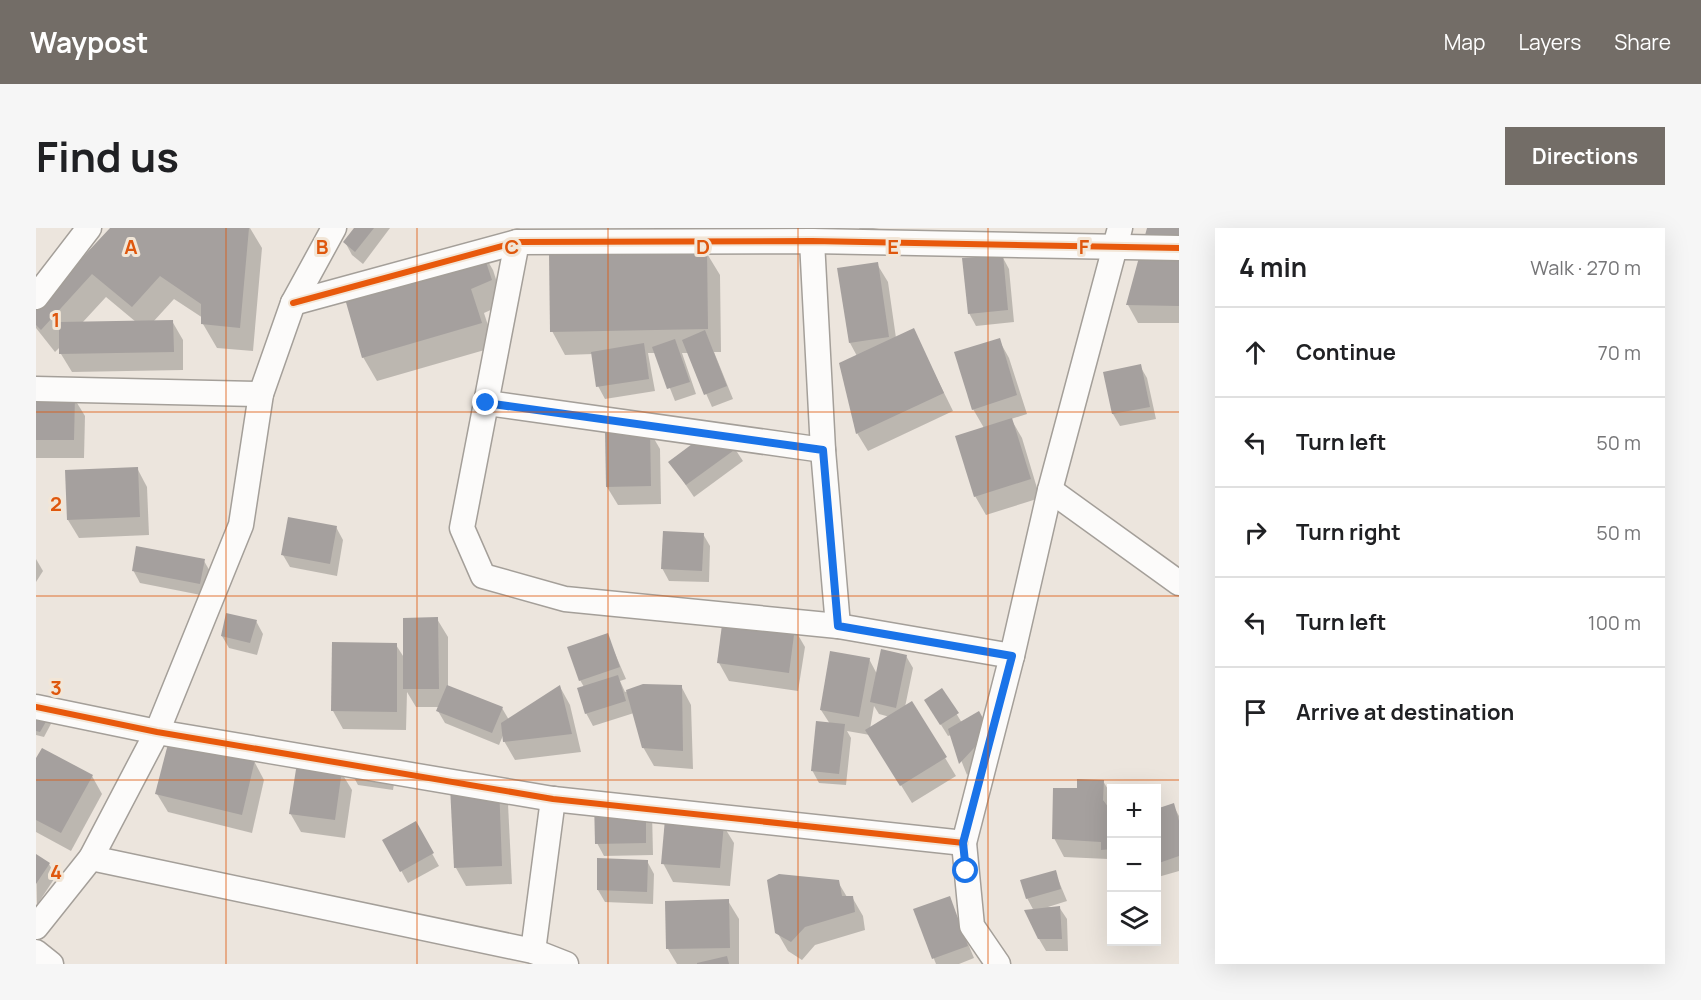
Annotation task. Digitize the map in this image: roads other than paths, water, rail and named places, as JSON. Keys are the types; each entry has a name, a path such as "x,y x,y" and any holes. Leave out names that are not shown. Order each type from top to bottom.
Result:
{"street":[{"path":"36,297 89,228"},
{"path":"36,927 91,858 157,732 241,525 261,393 293,303 334,228"},
{"path":"293,303 517,242 1118,237 1179,248"},
{"path":"998,964 972,926 963,843 1012,656 1050,490 1118,237"},
{"path":"812,241 823,450 838,626"},
{"path":"517,242 462,528 483,576 565,599 838,626 1012,656"},
{"path":"36,389 261,393"},
{"path":"486,403 823,450"},
{"path":"1050,490 1179,583"},
{"path":"36,707 157,732 553,799 963,843"},
{"path":"533,951 553,799"},
{"path":"91,858 533,951 566,964"},
{"path":"36,952 51,964"}]}
